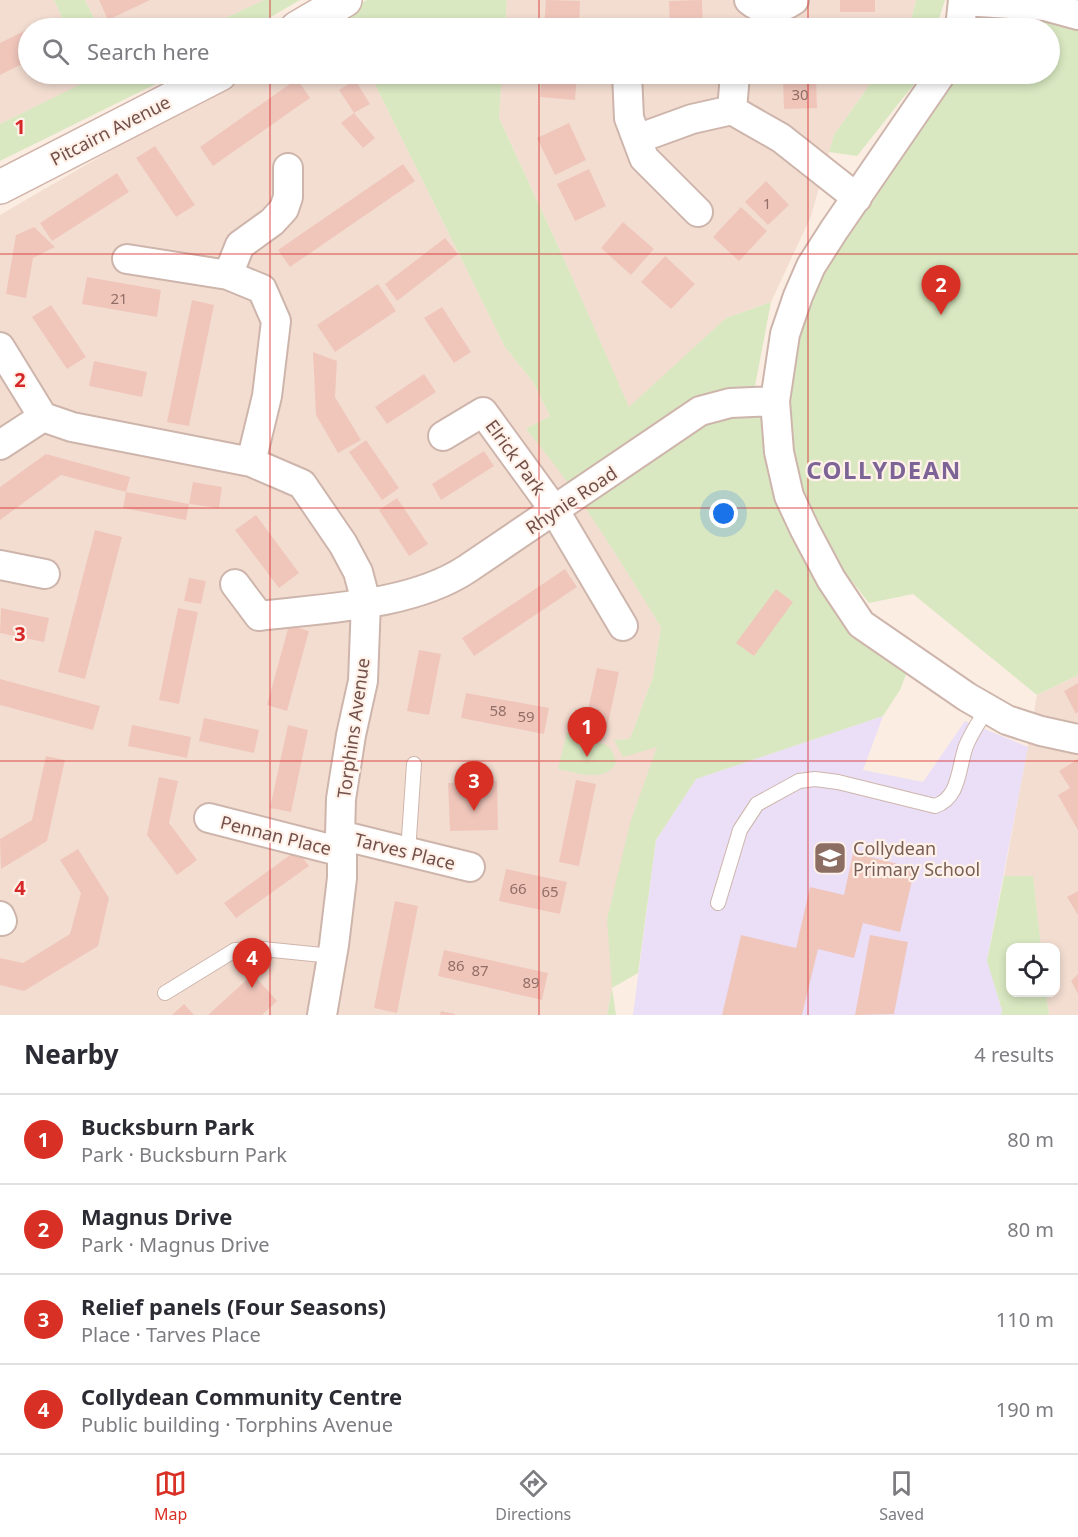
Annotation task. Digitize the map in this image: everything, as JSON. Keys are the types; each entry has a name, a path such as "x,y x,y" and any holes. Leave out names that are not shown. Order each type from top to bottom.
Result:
{"street":[{"path":"314,18 345,0"},
{"path":"755,12 786,6 794,0"},
{"path":"962,10 1045,6 1078,15"},
{"name":"Pitcairn Avenue","path":"0,187 201,84"},
{"path":"627,84 629,118 644,158 698,212"},
{"path":"732,110 734,84"},
{"path":"934,84 811,266 798,296 785,334 774,401 779,452 789,496 825,569 861,624 892,647 987,708 1016,723 1078,739"},
{"path":"637,139 692,119 732,110 781,138 857,198"},
{"path":"228,275 240,245 272,222 284,209 288,197 288,168"},
{"path":"127,259 228,275 262,289 276,321 267,396 251,462"},
{"path":"0,347 43,417 0,445"},
{"name":"Rhynie Road","path":"235,584 259,616 419,593 454,578 555,512 700,411 730,403 774,401"},
{"name":"Elrick Park","path":"443,436 483,412 555,512"},
{"name":"Torphins Avenue","path":"43,417 72,427 251,462 302,484 343,544 358,572 366,602 363,681 351,735 341,799 342,878 322,1015"},
{"path":"555,512 623,626"},
{"path":"0,564 45,574"},
{"name":"Pennan Place","path":"209,818 341,844"},
{"name":"Tarves Place","path":"341,844 408,852 470,867"}],"lane":[{"path":"718,903 740,830 757,804 799,781 815,779 838,782 935,807 946,803 953,794 967,745 987,708"},
{"path":"408,852 414,764"},
{"path":"165,993 235,950 263,949 332,956"}],"shaded area":[{"path":"0,0 54,0 62,18 18,18 18,84 82,84 0,124"},
{"path":"85,0 264,0 225,18 94,18"},
{"path":"507,0 916,0 912,18 506,18"},
{"path":"225,84 375,84 505,347 533,382 550,416 527,429 556,464 610,544 661,627 653,677 630,739 615,740 657,747 607,1015 0,1015 0,215"},
{"path":"501,84 870,84 834,135 811,216 771,302 726,318 629,408 499,118"},
{"path":"1078,675 1078,1015 1049,1015 1047,997 1060,997 1060,943 1041,943 1033,877 1004,876 1037,695"},
{"name":"Collydean Primary School","path":"883,716 863,770 923,782 965,721 1028,747 987,960 1002,1010 1001,1015 633,1015 656,840 696,779"}],"green space":[{"path":"54,0 85,0 94,18 62,18"},
{"path":"264,0 300,0 269,18 225,18"},
{"path":"367,0 507,0 506,18 343,18 342,15"},
{"path":"916,0 945,0 939,18 912,18"},
{"path":"1002,14 1035,15 1046,18 984,18"},
{"path":"1060,22 1078,27 1078,675 1037,695 913,594 869,603 826,548 800,503 785,411 795,339 827,261 949,84 1060,84"},
{"path":"81,84 156,84 0,161 0,124"},
{"path":"375,84 501,84 499,118 629,407 726,318 771,302 752,402 775,401 779,452 830,579 912,659 900,690 883,716 696,779 656,840 638,973 612,988 607,919 631,820 657,747 623,757 614,740 630,739 653,677 661,627 580,501 526,429 550,416 533,382 505,347"},
{"path":"870,84 914,84 857,156 829,152 834,135"},
{"path":"567,732 579,740 607,745 616,763 605,773 598,775 558,769"},
{"path":"1004,876 1033,876 1041,943 1006,943 1006,997 1047,997 1049,1015 1001,1015 1002,1010 987,961"},
{"path":"612,988 616,1015 607,1015"}],"building":[{"path":"99,0 150,0 112,18 107,18"},
{"path":"546,0 580,1 579,18 545,18"},
{"path":"702,0 703,18 670,18 669,1"},
{"path":"840,0 875,0 875,12 840,12"},
{"path":"18,34 18,66 0,75 0,43"},
{"path":"290,84 300,84 310,98 213,166 200,147"},
{"path":"349,84 358,84 370,104 354,113 339,90"},
{"path":"541,84 576,84 575,100 540,97"},
{"path":"783,84 816,84 817,108 784,109"},
{"path":"354,113 375,138 363,148 341,123"},
{"path":"569,123 586,160 555,175 537,138"},
{"path":"155,146 195,205 176,217 136,158"},
{"path":"403,164 415,181 290,267 278,250"},
{"path":"589,169 606,206 575,221 557,184"},
{"path":"117,173 129,192 52,241 40,223"},
{"path":"766,181 789,205 768,225 745,202"},
{"path":"741,207 767,231 739,261 713,237"},
{"path":"623,222 654,249 631,275 601,248"},
{"path":"34,227 55,247 33,258 26,298 6,294 16,235"},
{"path":"445,238 458,254 397,301 385,284"},
{"path":"665,256 695,284 671,309 641,282"},
{"path":"87,277 161,290 157,317 82,304"},
{"path":"378,284 396,311 335,352 317,325"},
{"path":"192,300 214,305 189,426 167,422"},
{"path":"51,305 86,357 67,369 32,317"},
{"path":"442,307 471,352 454,363 424,318"},
{"path":"313,352 337,361 335,397 361,440 338,453 316,415"},
{"path":"94,361 147,372 142,397 89,386"},
{"path":"424,374 436,392 387,424 375,407"},
{"path":"366,440 399,488 382,500 349,452"},
{"path":"484,451 494,466 441,500 432,484"},
{"path":"46,454 130,477 126,492 61,475 0,520 0,487"},
{"path":"193,482 222,487 219,508 189,504"},
{"path":"126,492 189,504 186,520 123,508"},
{"path":"397,498 428,544 409,556 379,510"},
{"path":"256,515 299,573 279,588 235,530"},
{"path":"95,530 122,537 85,679 58,672"},
{"path":"565,569 577,587 474,656 462,638"},
{"path":"189,578 206,581 201,604 184,601"},
{"path":"776,589 793,602 754,656 736,643"},
{"path":"1,608 49,618 44,642 0,633"},
{"path":"178,608 198,612 179,704 159,700"},
{"path":"289,625 309,631 287,711 267,705"},
{"path":"419,650 441,654 429,715 407,711"},
{"path":"597,668 619,672 606,733 584,729"},
{"path":"0,679 100,706 93,730 0,705"},
{"path":"1078,683 1078,712 1076,714 1064,691"},
{"path":"466,693 549,708 544,734 461,718"},
{"path":"204,718 259,730 254,753 199,741"},
{"path":"132,725 191,737 187,758 128,746"},
{"path":"288,725 308,730 291,812 270,808"},
{"path":"46,756 65,760 47,841 1,869 0,839 32,820"},
{"path":"1078,759 1078,830 1058,795 1070,788 1059,771"},
{"path":"159,777 178,781 169,823 197,860 177,875 147,835"},
{"path":"576,780 596,784 579,866 559,862"},
{"path":"497,781 498,830 450,831 448,783"},
{"path":"78,849 109,898 98,946 24,991 0,985 0,958 23,963 70,934 81,893 60,860"},
{"path":"297,850 309,866 236,918 224,903"},
{"path":"853,853 915,868 900,932 863,923 854,958 818,949 802,1015 722,1015 741,935 796,948 810,887 844,895"},
{"path":"506,869 567,882 560,914 499,901"},
{"path":"1078,891 1078,915 1067,897"},
{"path":"395,901 418,906 397,1013 374,1008"},
{"path":"870,935 908,942 894,1014 855,1015"},
{"path":"444,950 548,973 542,1000 438,976"},
{"path":"253,974 277,1001 262,1015 208,1015"},
{"path":"1078,974 1078,994 1071,981"},
{"path":"184,1004 194,1015 172,1015"},
{"path":"441,1011 455,1014 455,1015 440,1015"}],"place":[{"name":"Magnus Drive","path":"941,315"},
{"name":"Bucksburn Park","path":"587,757"},
{"name":"Relief panels (Four Seasons)","path":"474,811"},
{"name":"Collydean Primary School","path":"830,858"},
{"name":"Collydean Community Centre","path":"252,988"}],"district":[{"name":"COLLYDEAN","path":"884,469"}]}
